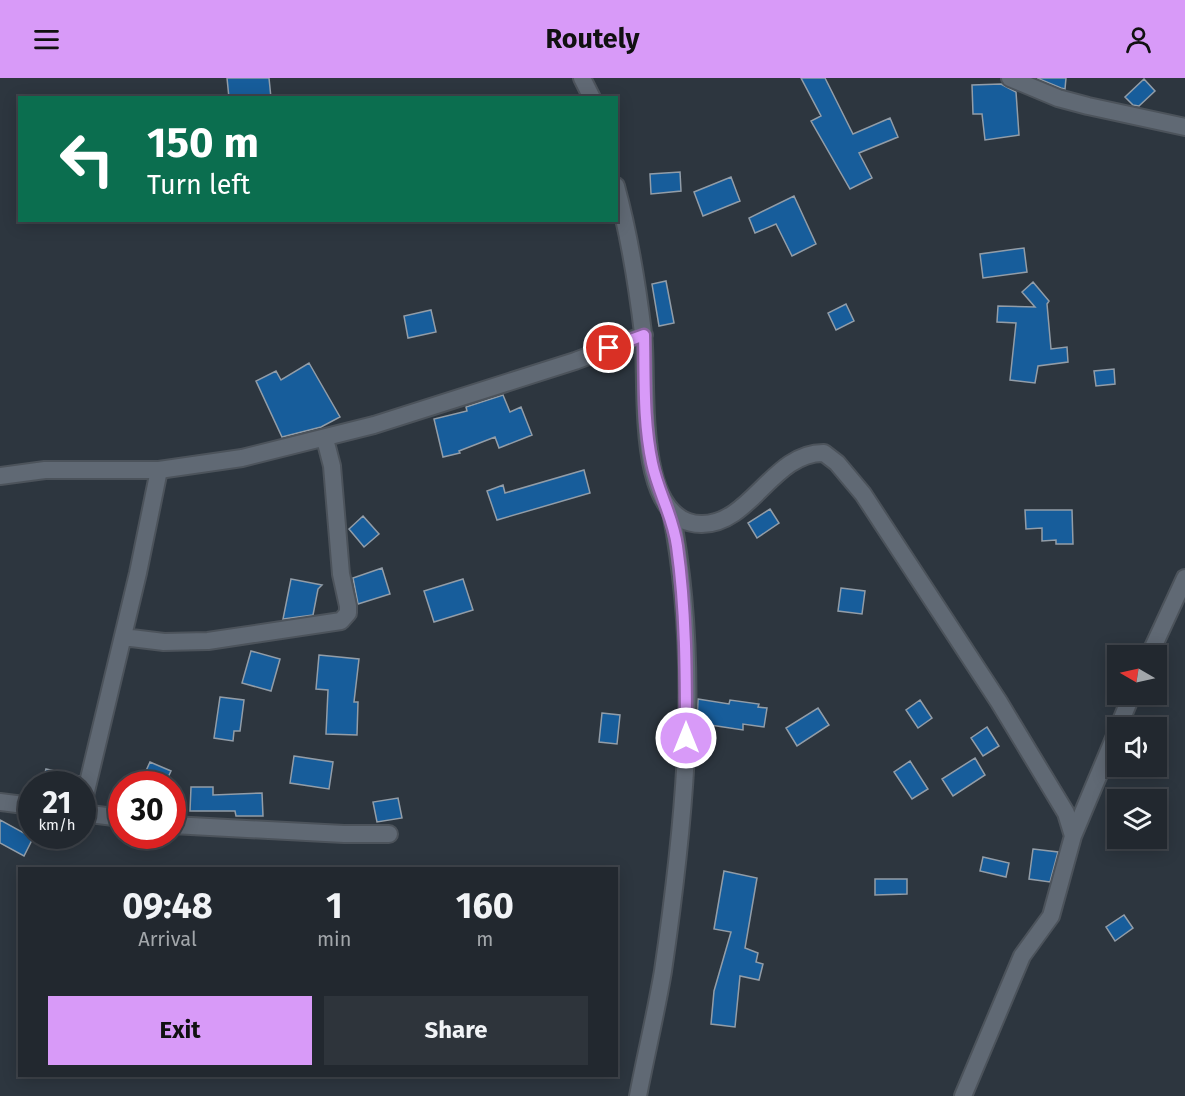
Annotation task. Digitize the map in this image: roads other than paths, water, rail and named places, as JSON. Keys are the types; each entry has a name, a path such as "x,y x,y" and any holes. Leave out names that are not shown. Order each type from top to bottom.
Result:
{"street":[{"path":"582,78 591,96"},
{"path":"1010,78 1068,100 1185,127"},
{"path":"618,193 628,230 644,335 645,424 659,490 670,512 677,544 686,627 682,813 663,971 638,1096"},
{"path":"0,476 45,470 159,470 242,458 325,439 575,361 644,335"},
{"path":"123,637 164,642 208,641 341,621 348,613 348,606 341,574 332,466 325,439"},
{"path":"670,512 685,522 702,524 717,522 734,512 799,457 824,453 837,463 863,494 999,702 1066,813 1073,836"},
{"path":"91,771 159,470"},
{"path":"1154,645 1185,578"},
{"path":"963,1096 1022,956 1050,916 1073,836 1107,754"},
{"path":"0,802 18,804"},
{"path":"186,826 344,834 389,834"}]}
